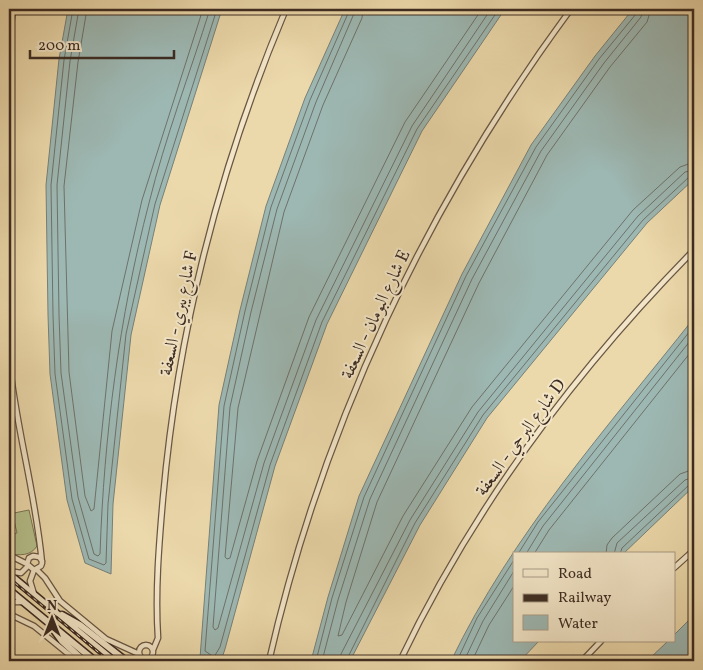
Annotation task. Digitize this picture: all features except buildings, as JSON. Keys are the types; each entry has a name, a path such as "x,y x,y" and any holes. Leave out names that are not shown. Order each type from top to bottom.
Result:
{"main road":[{"path":"9,573 114,661"},
{"path":"9,590 95,661"},
{"path":"55,612 80,625 126,661"},
{"path":"51,625 62,641 84,661"}],"street":[{"path":"9,42 13,9"},
{"name":"شارع يبري - السعفة F","path":"153,653 158,635 160,548 168,456 192,304 216,208 236,141 286,9"},
{"name":"شارع البومان - السعفة E","path":"269,661 291,574 320,481 351,399 390,310 425,239 473,154 520,80 571,9"},
{"name":"شارع البرحي - السعفة D","path":"400,661 458,553 527,446 609,342 694,250"},
{"path":"9,359 20,441 41,546 45,578"},
{"path":"9,573 21,573 41,546"},
{"path":"676,566 694,550"},
{"path":"11,556 33,556 42,563"},
{"path":"11,556 45,578 64,604 109,642 126,648 147,660 153,653"},
{"path":"35,596 30,581 35,570 42,563"},
{"path":"9,602 23,602"},
{"path":"9,615 38,628 77,661"},
{"path":"126,648 148,645 158,635"},
{"path":"582,661 599,642"},
{"path":"148,645 153,653 154,661"},
{"path":"136,661 142,647"}],"green space":[{"path":"29,510 37,546 32,552 24,554 9,553 9,535 17,533 13,516 9,517 9,514"}],"water":[{"path":"68,9 222,9 160,205 131,335 113,504 111,574 85,563 67,500 50,374 46,185 59,59"},
{"path":"345,9 505,9 422,131 327,324 275,466 221,661 200,658 219,405 240,310 266,206 305,98"},
{"path":"633,9 694,9 694,179 647,223 487,418 420,525 350,661 311,661 328,597 359,496 462,274 531,145 595,56"},
{"path":"694,318 694,486 625,552 514,552 595,441"},
{"path":"513,553 513,642 538,642 520,661 451,661 475,614"},
{"path":"694,615 694,661 647,661 667,642 676,642 676,633"}],"railway":[{"path":"9,578 109,661"}]}
